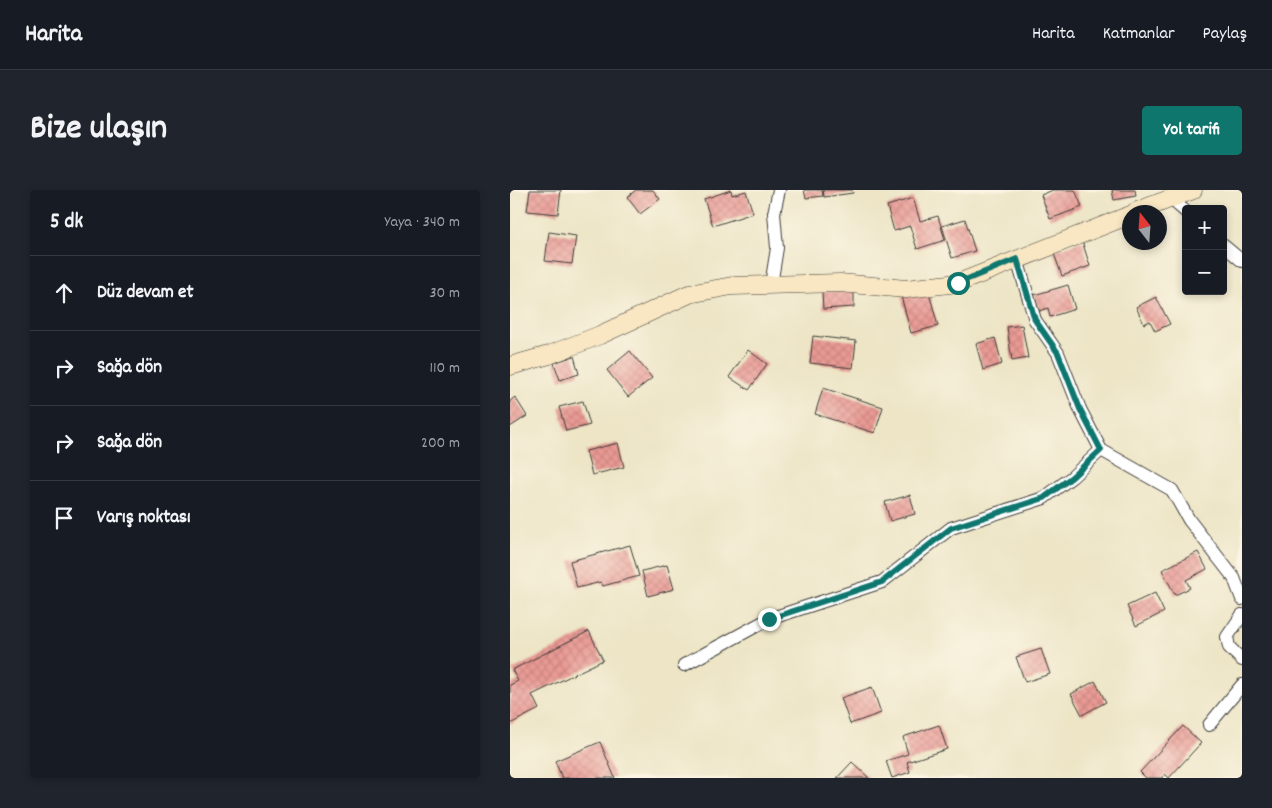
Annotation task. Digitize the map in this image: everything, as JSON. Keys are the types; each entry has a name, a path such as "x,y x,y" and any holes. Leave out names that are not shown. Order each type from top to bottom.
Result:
{"street":[{"path":"771,285 777,248 774,213 779,190"},
{"path":"1154,205 1193,190"},
{"path":"1171,199 1182,209"},
{"path":"510,366 548,355 600,336 689,294 732,286 840,283 906,289 958,283 1122,218"},
{"path":"1227,249 1242,262"},
{"path":"1017,259 1035,320 1058,353 1080,409 1101,450 1172,490 1189,520 1234,578 1242,599"},
{"path":"684,665 769,619 882,582 951,528 1044,498 1072,477 1101,450"},
{"path":"1242,615 1227,637 1229,647 1242,660"},
{"path":"1208,725 1242,685"}],"building":[{"path":"530,190 561,190 558,214 527,211"},
{"path":"636,190 653,190 660,199 640,214 627,197"},
{"path":"731,190 732,195 746,191 753,213 713,226 704,199"},
{"path":"804,190 822,190 823,196 806,198"},
{"path":"823,190 852,190 853,193 824,197"},
{"path":"1053,190 1075,190 1082,207 1050,219 1041,195"},
{"path":"1112,190 1135,190 1136,196 1114,200"},
{"path":"913,198 920,221 938,216 945,240 917,249 910,226 894,231 887,206"},
{"path":"965,219 975,251 952,258 942,226"},
{"path":"549,232 576,236 572,264 545,261"},
{"path":"1082,241 1090,266 1062,276 1053,251"},
{"path":"1068,285 1075,309 1050,317 1048,308 1039,311 1034,295"},
{"path":"928,289 938,326 911,333 901,296"},
{"path":"854,291 854,307 823,309 822,292"},
{"path":"1156,297 1170,324 1155,331 1150,321 1144,324 1136,307"},
{"path":"1022,325 1028,358 1012,361 1007,327"},
{"path":"813,336 856,341 853,368 810,363"},
{"path":"995,338 1002,364 983,370 976,344"},
{"path":"748,350 767,364 749,390 729,377"},
{"path":"630,351 652,378 628,397 607,370"},
{"path":"574,356 579,374 560,380 554,363"},
{"path":"823,388 883,407 875,433 815,414"},
{"path":"515,397 527,416 510,427 510,401"},
{"path":"583,401 590,425 566,431 559,407"},
{"path":"618,443 624,467 592,475 586,451"},
{"path":"910,495 915,514 890,521 885,502"},
{"path":"630,545 639,576 603,586 601,582 577,588 570,561"},
{"path":"1198,552 1207,569 1186,580 1190,588 1175,595 1162,570"},
{"path":"667,565 674,589 648,596 642,571"},
{"path":"1155,593 1164,612 1136,626 1127,606"},
{"path":"589,631 603,660 532,695 539,709 510,724 510,685 518,681 512,670"},
{"path":"1041,649 1050,674 1025,682 1016,657"},
{"path":"1095,681 1106,702 1082,715 1071,694"},
{"path":"872,687 881,713 850,724 841,698"},
{"path":"939,725 947,749 907,762 910,772 892,778 886,761 908,754 903,737"},
{"path":"1183,726 1201,743 1169,778 1165,774 1162,778 1146,778 1140,772"},
{"path":"600,742 615,778 562,778 555,761"},
{"path":"852,762 869,778 837,778"}],"route":[{"path":"769,619 882,582 951,528 1044,498 1072,477 1101,450 1080,409 1058,353 1035,320 1017,259 958,283"}]}
